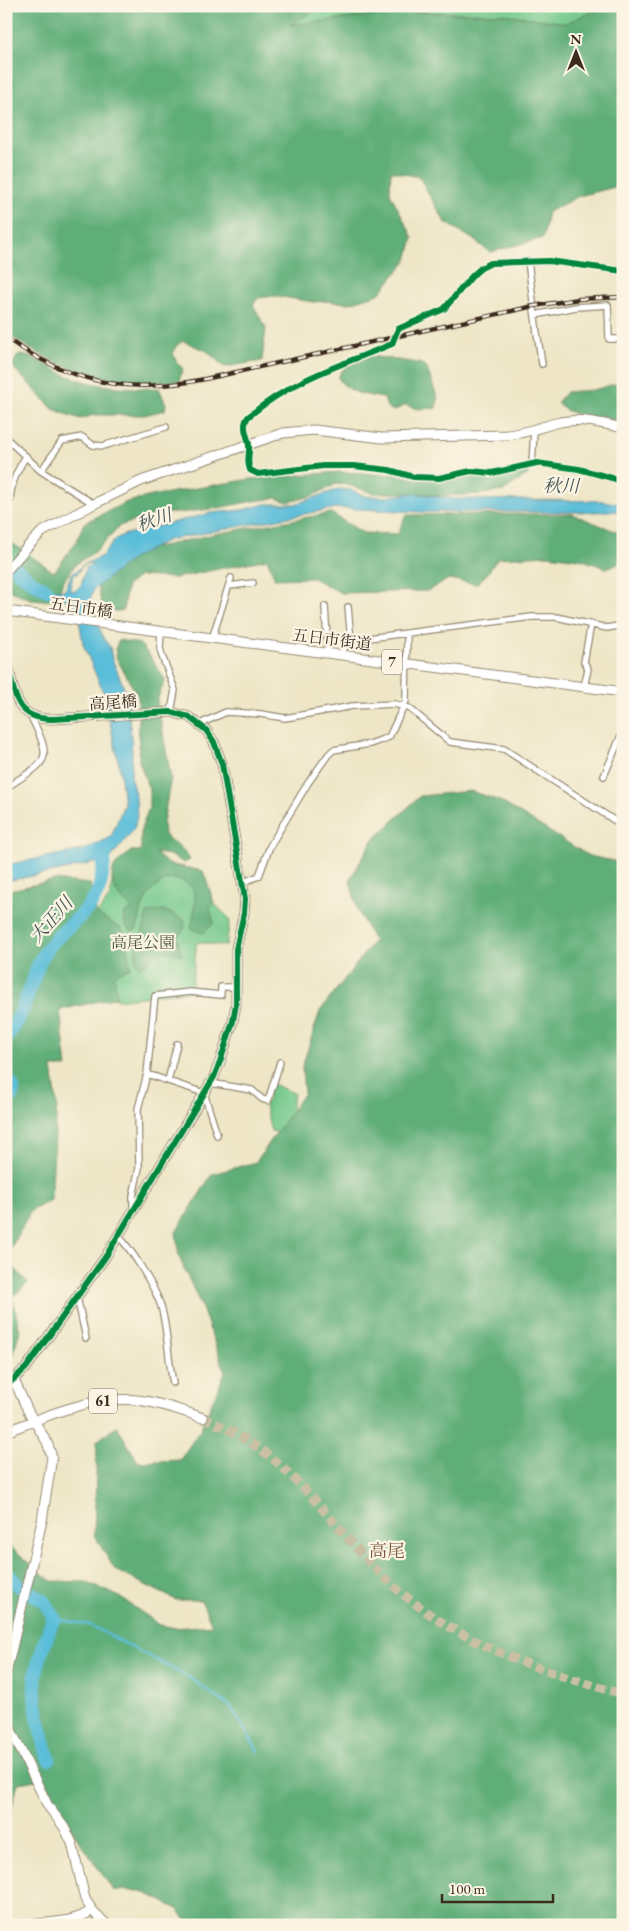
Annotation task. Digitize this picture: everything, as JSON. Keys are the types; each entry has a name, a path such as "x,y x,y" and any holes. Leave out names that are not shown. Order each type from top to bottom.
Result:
{"street":[{"path":"623,271 575,263 528,261 495,262 484,266 469,279 448,306 398,330 392,344 307,378 281,392 245,420 249,444 247,463 250,470 258,474 338,466 389,470 414,477 438,478 471,470 492,473 537,463 579,469 623,481"},
{"path":"528,261 542,364"},
{"path":"535,315 576,306 608,305 610,339 623,339"},
{"path":"6,571 24,550 46,530 94,504 141,481 283,433 319,430 382,438 506,436 559,422 575,420 623,428"},
{"path":"41,471 62,441 82,437 92,445 102,446 166,427"},
{"path":"532,464 534,430"},
{"path":"6,438 41,471 94,504"},
{"path":"10,500 10,488 26,456"},
{"path":"212,639 231,578"},
{"path":"229,586 253,583"},
{"path":"325,606 328,654"},
{"path":"340,655 351,640 348,607"},
{"name":"五日市橋","path":"6,611 127,628"},
{"path":"351,640 532,617 556,616 607,628 623,625"},
{"path":"584,687 588,669 584,662 591,624"},
{"name":"五日市街道","path":"127,628 623,692"},
{"path":"6,1673 42,1521 52,1457 48,1442 10,1383 26,1368 77,1297 133,1212 210,1083 220,1062 233,1021 236,987 236,949 245,904 243,882 220,758 213,740 200,724 185,715 171,712 175,690 160,648 161,632"},
{"path":"243,882 259,876 270,846 308,782 333,750 370,744 389,737 406,701 407,634"},
{"path":"6,658 15,697 30,715 45,750 43,760 37,768 6,788"},
{"path":"200,724 226,712 261,714 285,718 353,706 395,704 408,708 450,742 504,750 623,826"},
{"name":"高尾橋","path":"30,715 44,720 171,712"},
{"path":"604,776 623,731"},
{"path":"133,1212 133,1196 139,1168 138,1109 147,1074 154,996 190,992 221,995 221,987 236,987"},
{"path":"168,1081 177,1044"},
{"path":"210,1083 252,1090 262,1099 268,1100 280,1062"},
{"path":"147,1074 204,1093"},
{"path":"204,1093 217,1135"},
{"path":"118,1236 134,1254 162,1308 173,1383"},
{"path":"77,1297 86,1338"},
{"name":"61","path":"6,1432 91,1403 128,1400 161,1404 203,1418"},
{"path":"6,1709 12,1730 48,1806 64,1827 72,1843 83,1892 92,1910 108,1925"},
{"path":"23,1925 73,1919 85,1916 92,1910"}],"green space":[{"path":"6,6 322,6 290,25 409,12 503,14 566,23 607,6 623,6 623,185 579,196 548,212 543,238 490,252 445,222 419,177 391,171 390,193 413,238 407,260 379,294 350,303 314,302 275,296 258,298 253,305 266,328 262,361 224,367 207,351 183,341 176,346 173,353 176,361 183,369 179,381 130,381 108,379 88,374 48,358 6,333"},
{"path":"322,6 607,6 566,23 503,14 409,12 288,25"},
{"path":"19,355 31,357 68,376 91,383 124,388 159,388 166,404 165,410 144,415 94,415 81,419 71,416 53,409 11,365"},
{"path":"370,356 419,363 426,366 438,399 436,408 417,409 406,405 393,411 387,407 384,398 364,395 346,387 338,377 344,368"},
{"path":"614,384 623,385 623,423 578,414 562,408 557,403 566,392 593,390"},
{"path":"528,468 528,474 503,491 480,494 444,496 411,493 374,493 348,485 336,484 312,496 288,502 275,498 180,513 159,513 119,526 96,551 76,564 64,580 55,601 31,599 6,589 6,539 54,572 76,542 84,523 127,502 156,495 251,479 339,472 398,475 420,480 455,480 484,475 503,475"},
{"path":"331,513 363,533 398,534 406,515 572,514 615,531 623,532 623,562 606,568 580,559 548,555 498,558 487,574 476,584 449,579 427,591 341,593 313,578 275,579 267,559 175,578 140,576 127,585 123,611 115,611 102,606 97,584 136,552 215,534"},
{"path":"119,640 140,644 165,680 157,700 171,778 163,823 164,835 185,852 190,860 184,863 170,855 155,853 168,864 203,871 214,903 210,909 214,923 204,933 191,929 195,903 194,891 188,884 176,879 165,881 148,895 136,930 131,931 125,925 124,914 132,909 116,891 112,874 117,864 131,851 141,851 141,829 149,808 149,790 139,761 138,697 117,659 115,649"},
{"path":"471,791 500,801 589,856 623,863 623,1925 189,1925 178,1909 142,1891 113,1890 57,1808 43,1779 18,1783 10,1816 6,1818 6,1543 51,1581 85,1582 118,1596 160,1625 176,1628 212,1625 201,1600 176,1600 115,1570 94,1535 97,1441 117,1426 138,1462 180,1460 200,1430 225,1372 202,1308 179,1257 176,1232 212,1174 256,1162 304,1093 302,1067 320,1011 374,941 357,909 350,880 372,841 420,796"},
{"name":"高尾公園","path":"131,851 154,852 168,864 203,871 214,903 230,919 226,946 197,942 191,991 118,1000 76,975 97,914 110,897 114,867"},
{"path":"55,880 90,884 97,914 122,929 131,967 114,975 117,997 60,1010 67,1067 52,1067 57,1105 51,1200 31,1211 6,1257 6,891"},
{"path":"164,910 185,920 184,930 177,937 182,955 168,951 155,954 148,963 140,967 136,960 135,941 142,935 147,913"},
{"path":"272,1084 294,1093 288,1125 278,1132 271,1131 265,1106"},
{"path":"6,1259 28,1283 12,1297 20,1331 6,1375"}],"water":[{"path":"339,489 351,490 365,496 387,497 413,493 454,499 602,501 623,504 623,511 422,512 336,508 168,540 132,559 94,589 89,602 104,639 110,647 112,659 128,697 132,752 131,779 136,798 137,816 134,829 110,859 6,881 6,865 87,849 111,837 124,804 120,770 104,694 83,644 77,607 67,600 39,591 31,581 61,591 65,589 72,573 77,571 82,565 102,556 116,539 123,535 211,513 243,510 265,504 296,504","holes":["90,563 93,565 86,567 81,585 75,591 70,590 73,575 77,574 83,565"]}],"waterway":[{"path":"6,561 31,581 47,590"},
{"name":"大正川","path":"6,1038 22,1010 40,961 46,951 93,901 101,882 105,853"},
{"name":"大正川","path":"6,1076 13,1088 12,1096 6,1098"},
{"path":"6,1572 18,1585 44,1601 55,1619 51,1624 41,1655 35,1684 38,1717 49,1759"},
{"path":"55,1619 90,1625 190,1678 231,1707 258,1751"}],"tunnel":[{"path":"203,1418 245,1439 274,1460 298,1483 382,1575 422,1609 448,1626 504,1654 533,1666 623,1694"}],"railway":[{"path":"6,338 54,366 77,375 125,385 150,386 205,379 534,306 579,299 623,297"}],"cycle path":[{"path":"623,271 549,261 491,263 473,275 444,309 398,329 392,344 299,383 265,404 248,417 245,424 249,445 249,467 250,470 258,474 323,466 354,466 389,470 414,477 439,478 471,471 492,473 537,463 579,469 623,481"},
{"path":"6,658 17,700 29,714 39,718 53,719 171,712 189,717 206,730 214,742 222,764 245,899 236,949 236,1004 233,1021 214,1077 106,1256 26,1368 6,1386"}],"district":[{"name":"高尾","path":"387,1551"}],"water label":[{"name":"秋川","path":"561,486"},
{"name":"秋川","path":"154,520"}]}
